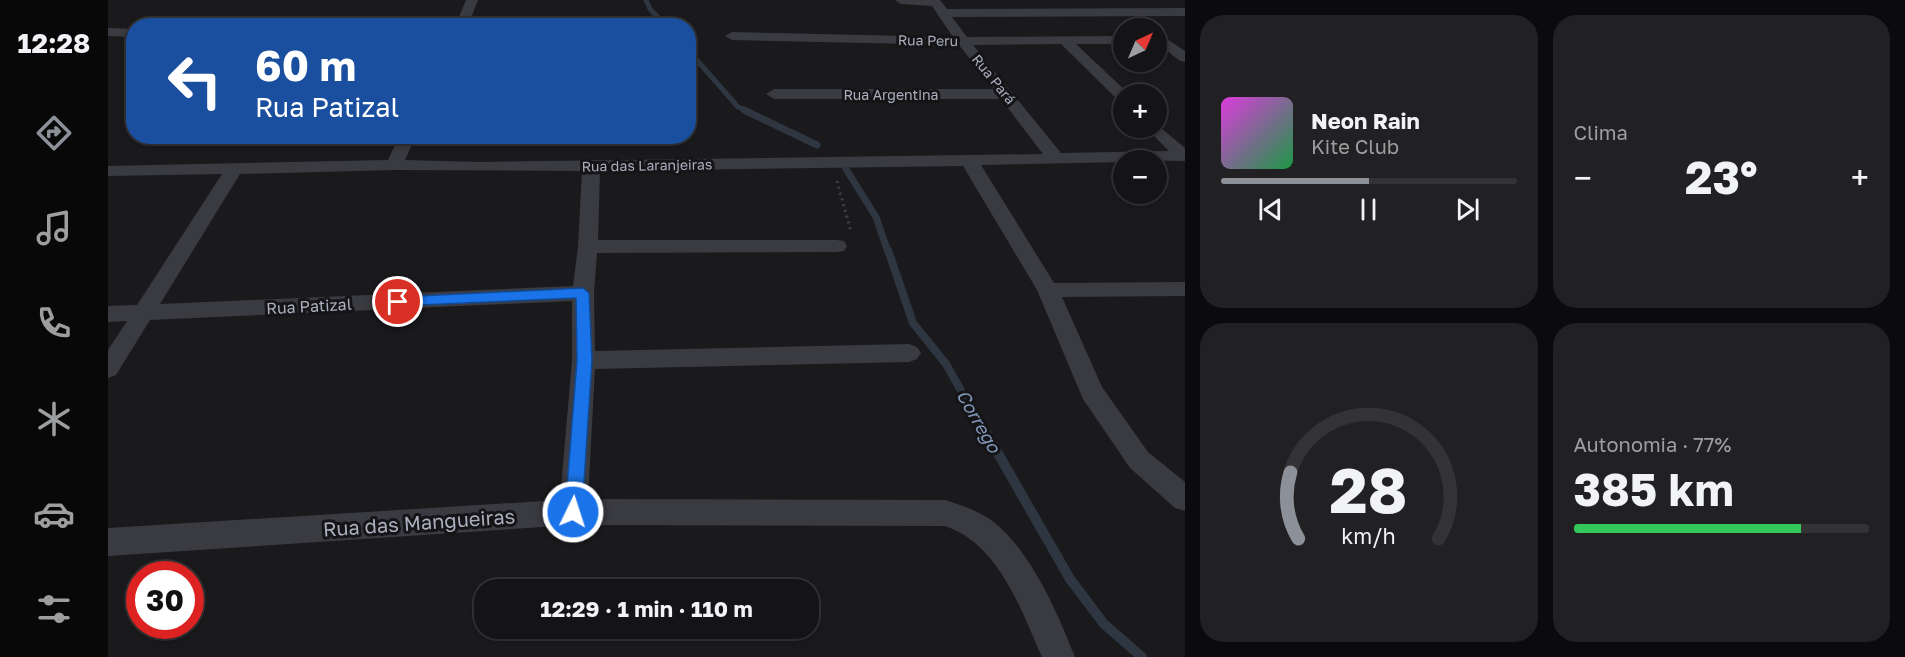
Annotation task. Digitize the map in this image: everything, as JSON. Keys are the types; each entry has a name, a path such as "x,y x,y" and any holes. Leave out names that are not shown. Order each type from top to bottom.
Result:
{"street":[{"path":"464,18 472,0"},
{"path":"901,0 937,5 1185,12"},
{"name":"Rua Pará","path":"937,5 1055,158"},
{"path":"108,32 126,33"},
{"name":"Rua Peru","path":"732,36 963,41 1113,40"},
{"path":"1167,39 1185,39"},
{"path":"1065,41 1113,87"},
{"path":"1167,45 1185,58"},
{"name":"Rua Argentina","path":"774,94 1007,94"},
{"path":"1165,138 1184,156"},
{"path":"394,165 404,144"},
{"name":"Rua das Laranjeiras","path":"108,171 394,165 591,166 832,163 1184,156"},
{"path":"968,159 1048,290 1092,392 1138,460 1185,499"},
{"path":"573,512 584,360 583,293 588,247 591,166"},
{"path":"108,369 234,169"},
{"path":"588,247 837,246"},
{"path":"1048,290 1185,289"},
{"name":"Rua Patizal","path":"108,314 583,293"},
{"path":"584,360 909,353"},
{"name":"Rua das Mangueiras","path":"108,542 573,512 945,513 958,515 979,526 999,548 1020,579 1059,657"}],"path":[{"path":"832,163 852,237 844,244 837,246"}],"waterway":[{"name":"Corrego","path":"646,0 650,9 658,18"},
{"name":"Corrego","path":"696,59 738,107 747,111"},
{"name":"Corrego","path":"744,110 817,145"},
{"name":"Corrego","path":"846,169 876,217 888,252"},
{"name":"Corrego","path":"888,250 913,323 946,364 984,431"},
{"name":"Corrego","path":"984,429 1070,579 1104,624 1142,657"}],"route":[{"path":"398,302 583,293 584,360 573,512"}]}
